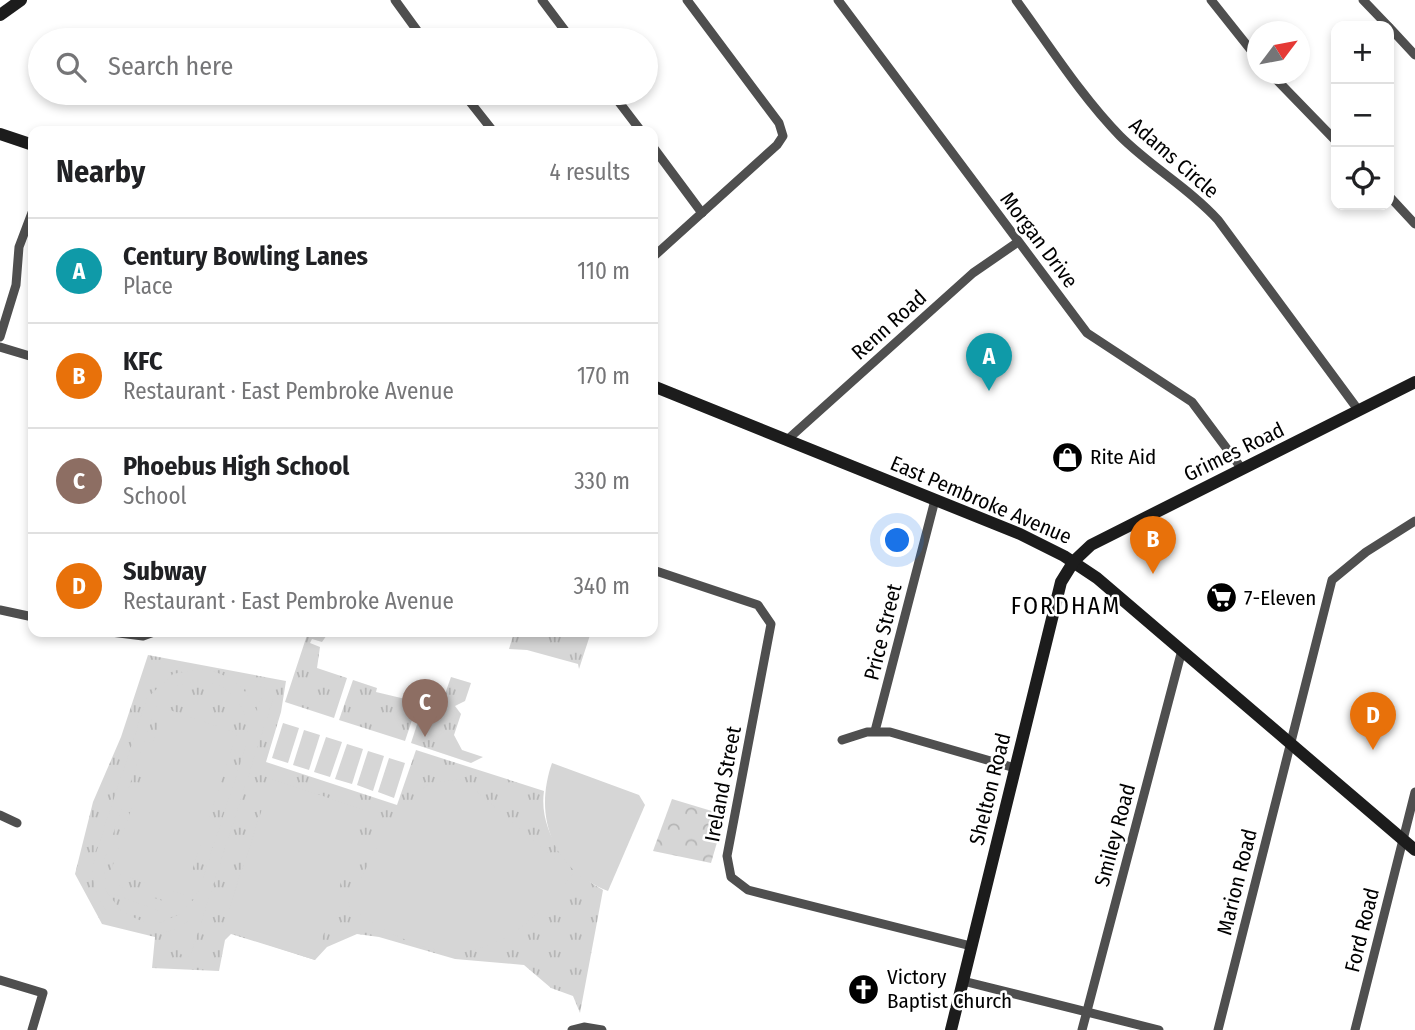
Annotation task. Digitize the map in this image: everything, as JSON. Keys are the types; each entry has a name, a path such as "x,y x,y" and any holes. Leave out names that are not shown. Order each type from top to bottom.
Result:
{"main road":[{"path":"0,15 21,0"},
{"path":"0,134 28,143"},
{"name":"Grimes Road","path":"1074,561 1091,545 1415,382"},
{"name":"East Pembroke Avenue","path":"658,388 1029,538 1074,561 1415,850"},
{"name":"Shelton Road","path":"951,1030 1061,582 1074,561"}],"street":[{"path":"395,0 415,28"},
{"path":"542,0 563,28"},
{"path":"658,253 777,145 783,132 687,0"},
{"name":"Morgan Drive","path":"838,0 1087,333 1192,402 1242,469"},
{"name":"Adams Circle","path":"1016,0 1111,127 1140,154 1191,192 1218,220 1359,411"},
{"path":"1211,0 1247,45"},
{"path":"1363,0 1382,21"},
{"path":"1394,33 1415,55"},
{"path":"1281,84 1331,136"},
{"path":"472,105 489,126"},
{"path":"621,105 637,126"},
{"path":"658,154 702,213"},
{"path":"1394,201 1415,224"},
{"path":"0,337 16,285 19,247 28,223"},
{"name":"Renn Road","path":"786,440 972,273 1018,242"},
{"path":"0,346 28,355"},
{"name":"Price Street","path":"875,732 935,500"},
{"name":"Marion Road","path":"1218,1030 1332,580 1366,552 1415,521"},
{"name":"Ireland Street","path":"658,572 758,605 771,624 727,856 731,877 748,890 971,946"},
{"path":"0,610 28,616"},
{"name":"Smiley Road","path":"1082,1030 1182,650"},
{"path":"842,740 875,732 890,732 1015,768"},
{"name":"Ford Road","path":"1355,1030 1415,792"},
{"path":"0,815 17,824"},
{"path":"0,980 43,993 32,1030"},
{"path":"964,981 1159,1030"},
{"path":"572,1030 584,1027 602,1030"}],"green space":[{"path":"306,637 326,637 322,642 312,639 310,643 320,647 317,668 347,678 334,718 285,702"},
{"path":"513,637 589,637 579,669 578,664 527,650 509,649"},
{"path":"148,655 286,681 281,712 266,762 397,805 416,750 544,791 546,821 558,849 579,873 603,890 580,1013 573,996 551,988 524,965 455,959 379,937 357,934 327,947 315,960 231,934 225,940 219,971 152,968 155,937 102,924 75,874 93,802 121,737"},
{"path":"198,669 226,676 247,694 257,711 264,689 275,693 190,957 180,954 189,921 171,931 135,931 119,923 106,910 97,895 93,876 95,856 147,698 173,674","holes":["199,680 230,693 243,710 247,743 195,898 180,914 159,923 146,923 122,912 106,891 104,861 157,704 174,687"]},
{"path":"451,677 471,683 465,701 455,706 461,714 454,735 462,750 483,757 471,763 411,743 424,703 440,708"},
{"path":"353,680 377,688 376,692 418,702 405,741 339,720"},
{"path":"164,708 237,733 184,895 111,871"},
{"path":"283,723 299,728 288,763 272,758"},
{"path":"304,730 320,735 309,770 293,765"},
{"path":"326,737 342,742 330,777 314,772"},
{"path":"347,744 363,749 352,784 335,779"},
{"path":"368,751 384,756 373,791 357,785"},
{"path":"389,758 405,763 394,798 378,792"},
{"path":"552,763 639,795 645,805 608,891 573,870 552,839 545,803"},
{"path":"272,779 365,810 315,960 222,930"},
{"path":"462,779 573,874 546,905 520,928 495,943 469,951 442,950 413,943 382,928 347,905 385,832 421,790 430,783"},
{"path":"672,799 725,815 711,863 653,851"},
{"path":"114,884 163,901 160,911 111,893"}],"place":[{"name":"Century Bowling Lanes","path":"989,391"},
{"name":"Rite Aid","path":"1067,457"},
{"name":"KFC","path":"1153,574"},
{"name":"7-Eleven","path":"1221,598"},
{"name":"Phoebus High School","path":"425,737"},
{"name":"Subway","path":"1373,750"},
{"name":"Victory Baptist Church","path":"864,989"}],"district":[{"name":"FORDHAM","path":"1066,606"}]}
